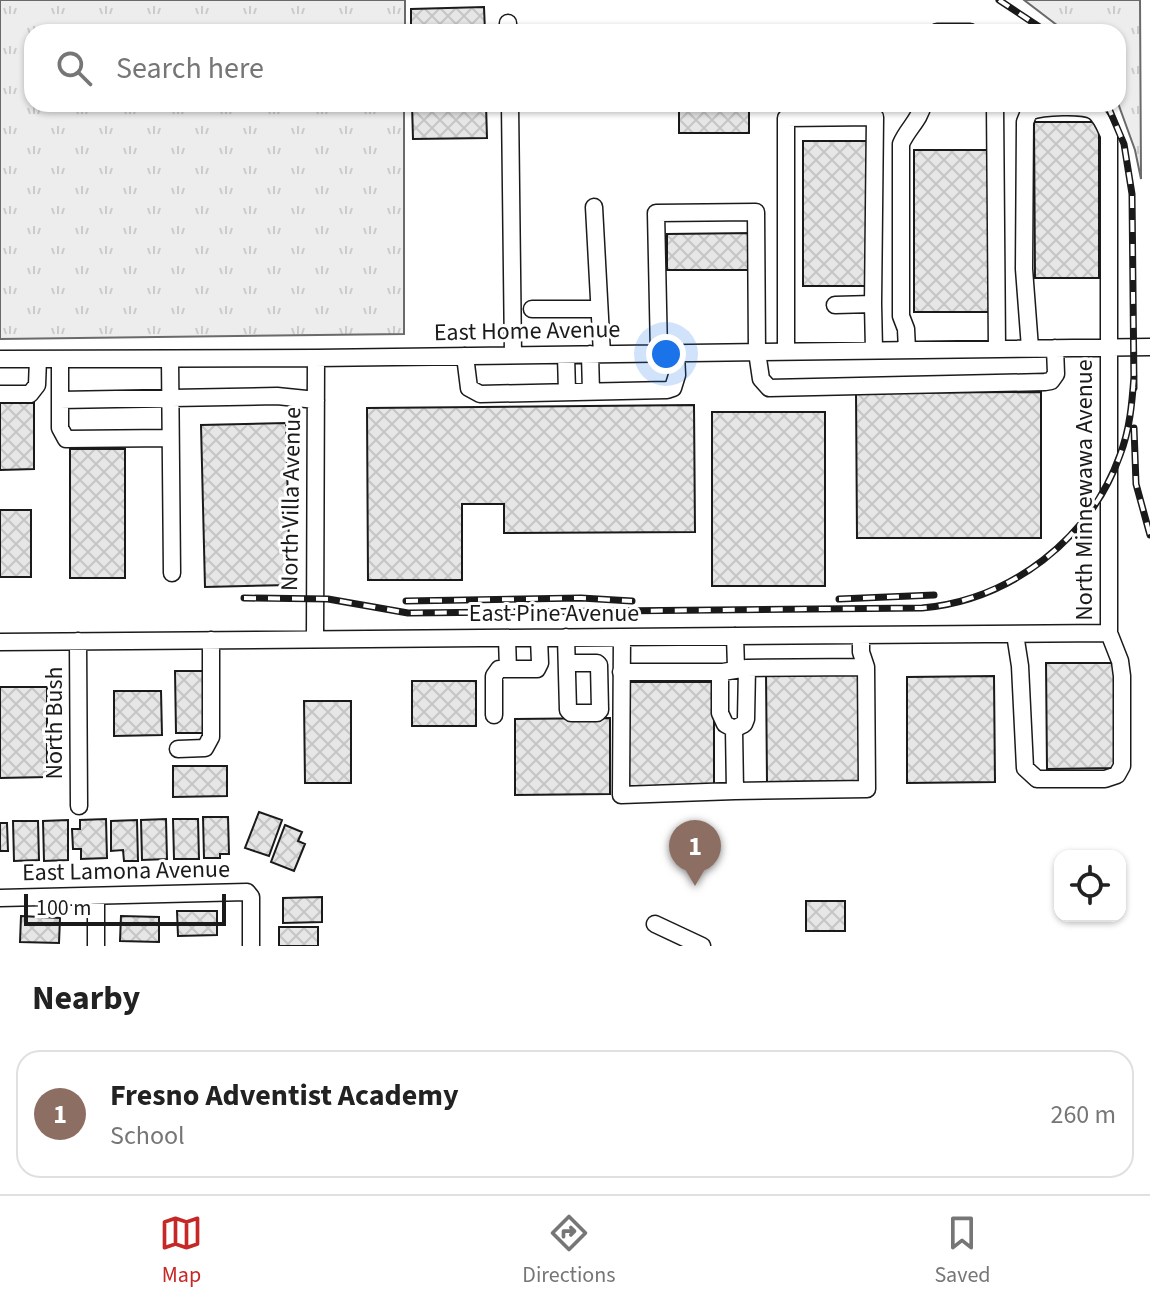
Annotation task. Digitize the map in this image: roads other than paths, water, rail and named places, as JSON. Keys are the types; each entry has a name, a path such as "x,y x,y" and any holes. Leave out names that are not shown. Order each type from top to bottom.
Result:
{"street":[{"path":"510,112 513,355"},
{"path":"907,350 906,329 901,316 901,144 921,112"},
{"path":"995,112 997,349"},
{"name":"North Minnewawa Avenue","path":"1029,112 1025,122 1024,269 1030,348"},
{"name":"North Minnewawa Avenue","path":"1015,634 1025,768 1037,779 1105,779 1117,775 1122,766 1122,676 1120,661 1109,633 1109,135 1095,112"},
{"path":"786,352 786,118 875,117 874,350"},
{"path":"591,392 599,309 594,207"},
{"path":"659,353 656,213 756,212 757,352 763,383 773,388 1051,381 1056,374 1055,348"},
{"path":"835,305 873,304"},
{"path":"532,309 599,309"},
{"name":"East Home Avenue","path":"0,359 1150,347"},
{"path":"465,356 466,381 473,392 591,392 673,388 677,375 676,353"},
{"path":"566,355 567,392"},
{"name":"North Villa Avenue","path":"315,639 316,358"},
{"path":"0,394 30,394 37,385 38,359"},
{"path":"60,359 60,428 66,439 170,438"},
{"path":"170,359 172,573"},
{"path":"60,400 277,396 316,400"},
{"name":"East Pine Avenue","path":"0,642 1109,633"},
{"path":"622,637 621,795 867,789 866,667 861,652 861,635"},
{"path":"734,729 744,724 746,719 735,669 735,636"},
{"path":"566,637 567,663"},
{"path":"507,638 508,669"},
{"path":"494,715 494,676 499,669 537,669 540,663 539,638"},
{"path":"178,749 205,748 211,737 211,640"},
{"name":"North Bush","path":"78,641 79,806"},
{"path":"621,672 866,667"},
{"path":"734,729 725,724 720,713 720,675 735,669"},
{"path":"734,729 735,791"},
{"name":"East Lamona Avenue","path":"0,898 247,892 251,897 251,946"},
{"path":"96,897 96,946"},
{"path":"655,924 702,946"}],"railway":[{"path":"999,0 1035,24"},
{"path":"1110,112 1124,144 1132,194 1134,388"},
{"path":"244,598 328,599 408,613 922,608 955,603 986,593 1043,560 1068,538 1089,513 1107,485 1120,455 1130,416 1134,376"},
{"path":"1134,428 1136,484 1150,535"},
{"path":"839,599 934,595"},
{"path":"406,601 581,598 632,601"}],"place":[{"name":"Fresno Adventist Academy","path":"695,886"}]}
